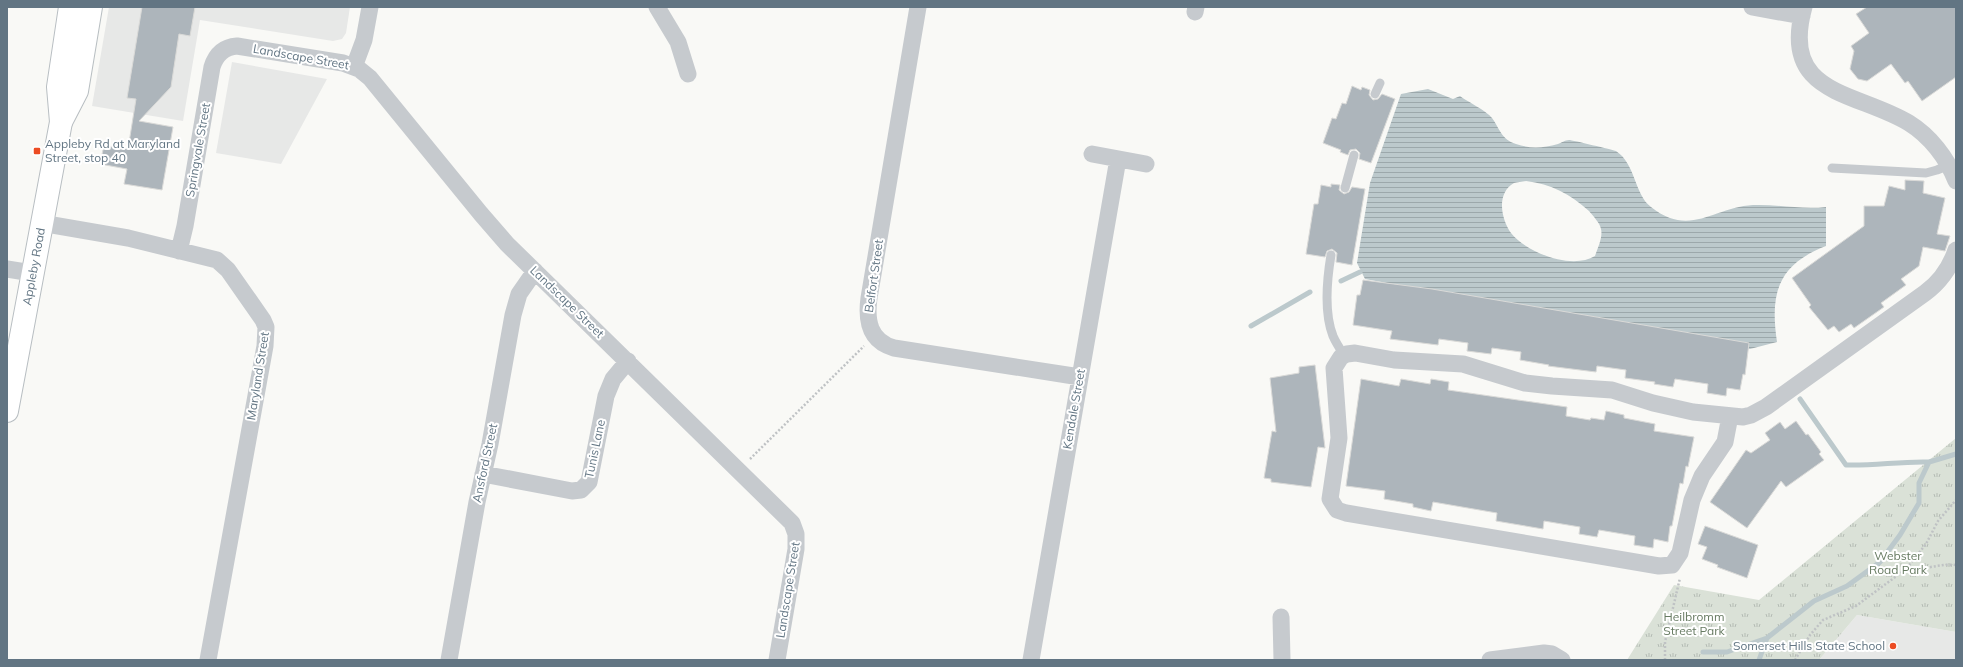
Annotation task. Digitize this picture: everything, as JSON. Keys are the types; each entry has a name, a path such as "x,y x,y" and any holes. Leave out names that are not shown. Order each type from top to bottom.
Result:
{"main road":[{"name":"Appleby Road","path":"7,411 61,122 58,87 70,7"},
{"name":"Appleby Road","path":"61,122 77,92 91,7"}],"street":[{"path":"354,67 364,40 370,7"},
{"path":"657,7 678,42 688,74"},
{"name":"Belfort Street","path":"874,335 869,323 869,298 918,7"},
{"path":"1752,7 1803,12 1799,36 1803,57 1812,75 1821,84 1841,95 1884,111 1910,124 1942,154 1956,181"},
{"name":"Landscape Street","path":"221,51 228,47 237,46 336,62 354,67 370,78 481,214 535,271 792,523 796,534 796,549 777,660"},
{"name":"Springvale Street","path":"178,251 186,218 212,68 221,51"},
{"path":"1092,154 1146,164"},
{"name":"Kendale Street","path":"1031,660 1118,159"},
{"name":"Maryland Street","path":"41,223 128,238 210,258 224,264 266,326 265,346 208,660"},
{"path":"1730,416 1725,442 1702,476 1692,500 1678,557 1672,565 1659,566 1346,513 1337,510 1332,504 1330,495 1339,438 1334,373 1337,361 1344,355 1355,353 1394,360 1463,364 1525,383 1612,390 1670,407 1744,417 1758,412 1925,293 1935,285 1946,272 1956,250"},
{"path":"7,269 32,273"},
{"name":"Ansford Street","path":"448,660 516,303 522,287 535,271"},
{"path":"874,335 884,344 894,348 1080,377"},
{"name":"Tunis Lane","path":"483,474 572,491 584,488 590,478 606,396 613,379 628,362"},
{"path":"1281,617 1282,660"},
{"path":"1490,660 1544,653 1552,654 1562,660"}],"lane":[{"path":"1375,94 1380,84"},
{"path":"1345,188 1354,155"},
{"path":"1832,168 1926,173 1949,165"},
{"path":"1331,255 1327,292 1330,323 1333,336 1344,355"}],"path":[{"path":"738,470 874,335"},
{"path":"1795,660 1810,635 1823,620 1856,606 1906,569 1926,544 1938,521 1956,500"},
{"path":"1906,569 1913,570 1949,564 1956,565"},
{"path":"1665,660 1665,642 1672,620 1676,589"}],"shaded area":[{"path":"109,7 350,7 346,33 342,39 333,41 200,20 183,121 92,106"},
{"path":"232,62 327,79 281,164 216,153"},
{"path":"1428,89 1453,99 1460,96 1490,115 1501,133 1507,139 1521,146 1542,147 1569,140 1616,151 1628,163 1641,195 1645,201 1665,216 1678,220 1690,221 1739,207 1753,205 1808,208 1826,207 1826,246 1797,262 1787,272 1780,283 1775,309 1777,342 1750,349 1365,279 1357,263 1370,183 1401,94","holes":["1526,181 1552,187 1567,195 1582,205 1594,217 1599,224 1601,232 1600,242 1595,256 1585,260 1574,261 1550,257 1528,247 1511,233 1503,214 1502,206 1505,193 1508,187 1514,183"]},
{"name":"Somerset Hills State School","path":"1857,615 1956,632 1956,660 1819,660"}],"green space":[{"name":"Webster Road Park","path":"1956,438 1956,632 1857,615 1819,660 1627,660 1674,585 1759,600"}],"building":[{"path":"142,7 195,7 190,36 179,34 171,87 139,121 173,127 162,190 124,184 127,169 100,164 104,145 128,149 136,99 127,98"},
{"path":"1867,7 1956,7 1956,77 1922,101 1908,81 1905,83 1891,64 1867,81 1858,79 1850,69 1854,51 1851,46 1869,33 1856,14"},
{"path":"1352,86 1361,90 1362,87 1370,90 1369,95 1373,100 1378,99 1382,94 1395,99 1371,163 1359,159 1360,153 1356,149 1350,150 1348,155 1340,152 1341,150 1323,143 1332,118 1336,119 1342,103 1346,104"},
{"path":"1905,180 1924,181 1923,193 1945,198 1937,234 1950,236 1945,251 1923,247 1919,266 1901,279 1906,285 1881,303 1884,307 1854,328 1851,324 1839,332 1834,326 1828,330 1809,307 1811,305 1792,278 1864,226 1864,206 1884,206 1889,186 1905,190"},
{"path":"1331,184 1340,185 1339,190 1344,194 1349,192 1352,187 1365,189 1352,265 1336,262 1337,253 1332,249 1327,251 1325,257 1306,254 1314,204 1318,204 1321,185 1331,187"},
{"path":"1363,280 1432,289 1749,343 1745,375 1743,374 1740,390 1727,388 1726,396 1707,393 1708,384 1675,379 1673,387 1654,384 1655,382 1625,378 1626,370 1597,366 1596,372 1548,366 1549,365 1520,360 1521,352 1492,348 1491,354 1467,351 1468,343 1439,339 1438,345 1390,339 1392,331 1353,325 1357,295 1360,295"},
{"path":"1315,365 1325,448 1318,447 1311,487 1271,482 1271,479 1264,478 1272,431 1276,432 1270,378 1299,373 1299,367"},
{"path":"1361,379 1399,386 1401,379 1430,384 1431,379 1449,382 1448,390 1567,407 1566,416 1590,420 1591,418 1604,420 1606,411 1624,415 1624,418 1655,424 1654,431 1694,437 1683,484 1680,483 1672,526 1670,526 1668,542 1654,539 1653,548 1634,545 1635,536 1599,530 1597,537 1579,534 1580,527 1544,521 1543,529 1496,521 1497,513 1433,502 1431,511 1413,507 1413,504 1384,499 1385,491 1346,486"},
{"path":"1796,421 1821,452 1819,454 1824,460 1786,487 1781,481 1747,528 1710,502 1746,450 1751,453 1770,440 1765,433 1780,422 1785,429"},
{"path":"1705,526 1758,545 1747,578 1717,567 1718,565 1702,559 1707,547 1698,544"}],"waterway":[{"path":"1341,281 1360,272"},
{"path":"1251,326 1310,292"},
{"path":"1800,399 1846,465 1929,462"},
{"path":"1703,652 1727,652 1767,638 1814,601 1847,586 1880,562 1900,535 1919,503 1919,483 1929,462 1956,454"},
{"path":"1759,660 1767,638"}],"place":[{"name":"Appleby Rd at Maryland Street, stop 40","path":"37,151"},
{"name":"Somerset Hills State School","path":"1893,646"}],"park label":[{"name":"Heilbromm Street Park","path":"1694,624"}]}
